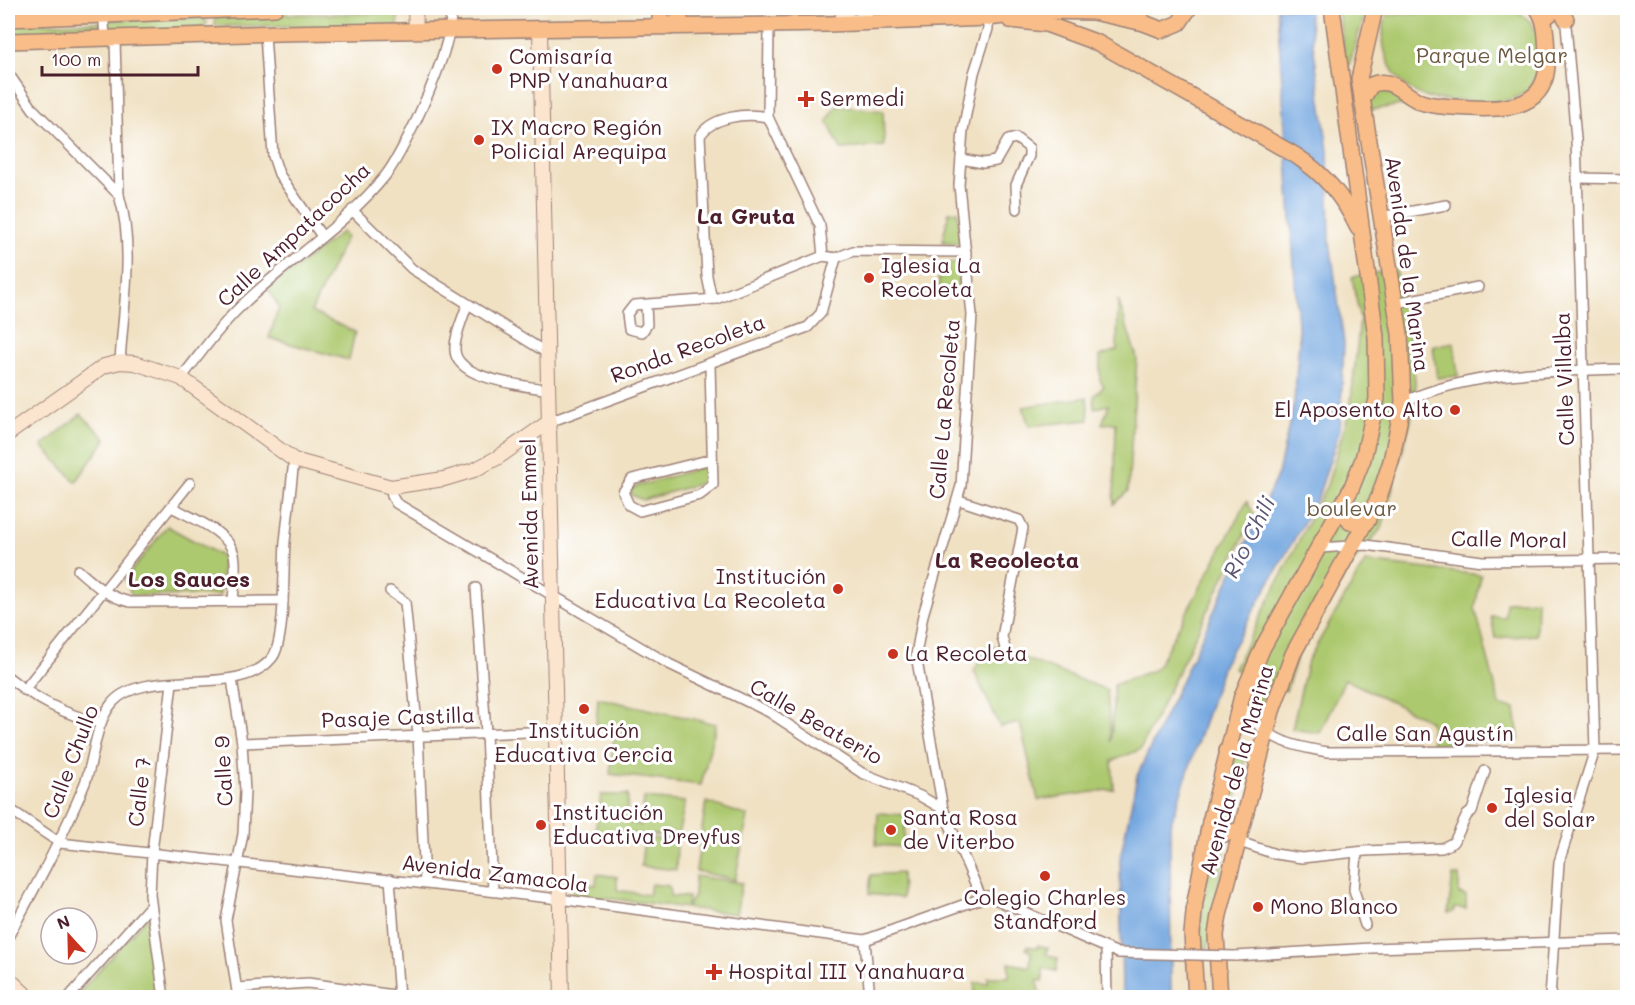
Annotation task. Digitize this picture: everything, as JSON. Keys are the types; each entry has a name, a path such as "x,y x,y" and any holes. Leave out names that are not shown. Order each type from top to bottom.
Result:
{"main road":[{"path":"8,19 103,11 275,8"},
{"path":"661,8 660,19 669,27"},
{"path":"669,27 680,20 680,8"},
{"path":"1135,8 1144,23"},
{"path":"8,41 211,34 769,26 1067,10 1119,17 1144,23 1155,29 1174,27 1184,18 1189,8"},
{"name":"Avenida de la Marina","path":"1196,998 1192,934 1195,902 1210,822 1240,702 1263,647 1341,508 1363,459 1377,399 1376,337 1332,8"},
{"name":"Avenida de la Marina","path":"1220,998 1216,935 1219,915 1266,732 1293,654 1368,520 1391,461 1403,402 1403,366 1395,303 1359,74 1375,8"},
{"path":"210,9 211,34"},
{"path":"1362,100 1371,85 1382,81 1393,84 1417,100 1433,105 1497,110 1521,105 1536,92 1545,74 1547,60 1540,13 1554,10 1565,13"},
{"path":"988,13 1046,24 1098,43 1311,165 1341,196 1359,230 1365,254"},
{"path":"1341,508 1350,522 1368,520"},
{"path":"1227,751 1243,750 1253,755 1257,762"},
{"path":"1210,822 1224,834 1239,836"}],"street":[{"path":"415,8 416,31"},
{"name":"Calle Ampatacocha","path":"181,378 238,308 352,210 386,175 433,84 449,31 451,18 448,8"},
{"path":"842,8 843,16 854,23 865,17 866,8"},
{"path":"103,11 110,38 119,195 126,216 128,237 120,362"},
{"name":"Calle La Recoleta","path":"943,809 915,656 923,615 959,500 972,315 959,185 974,73 986,37 988,13"},
{"name":"Calle Villalba","path":"1550,998 1559,862 1595,750 1577,178 1565,13"},
{"path":"769,26 768,117 820,225 823,256"},
{"name":"Avenida Emmel","path":"540,30 562,998"},
{"path":"266,34 273,156 279,174 321,235"},
{"path":"8,73 33,110 119,195"},
{"path":"716,299 711,294 707,276 700,136 714,123 733,117 754,115 768,117"},
{"path":"961,159 983,163 996,161 1008,140 1016,138 1024,143 1029,156 1016,185 1017,209"},
{"path":"1577,178 1628,178"},
{"path":"1387,250 1386,216 1446,205"},
{"path":"352,210 412,269 547,353"},
{"path":"646,305 716,299 823,256 836,258 853,251 966,252"},
{"name":"Ronda Recoleta","path":"392,488 444,479 474,470 497,458 549,422 710,365 808,327 821,313 836,258"},
{"path":"1395,303 1478,287"},
{"path":"467,305 455,350 461,366 476,375 548,390"},
{"path":"8,434 104,366 120,362 135,363 181,378 294,460 392,488"},
{"path":"710,365 713,485 700,495 640,511 629,505 623,492 632,479 712,459"},
{"path":"1403,402 1439,388 1518,376 1628,369"},
{"name":"Calle Chullo","path":"8,937 60,843 86,780 101,723 119,696 130,691 171,683 232,679 272,658 277,649 283,601 285,543 294,460"},
{"path":"24,690 190,483"},
{"name":"Calle Beaterio","path":"392,488 392,496 396,503 669,664 769,712 862,773 920,796 943,809"},
{"path":"959,500 1019,520 1023,528 1002,637 1005,648"},
{"path":"172,507 224,537 232,547 235,557 233,600"},
{"name":"Calle Moral","path":"1319,548 1354,545 1482,561 1628,559"},
{"path":"78,570 103,592 115,599 130,602 177,604 233,600 283,601"},
{"path":"476,588 486,732 493,891"},
{"path":"390,591 405,602 418,735 425,883"},
{"path":"8,677 48,706 79,718 101,723"},
{"name":"Calle 9","path":"232,679 242,743 245,791 243,834 226,920 237,993"},
{"name":"Calle 7","path":"164,998 150,906 152,852 171,683"},
{"name":"Calle San Agustín","path":"1240,702 1251,721 1266,732 1281,741 1310,749 1353,754 1628,750"},
{"name":"Pasaje Castilla","path":"242,743 556,731"},
{"path":"1239,836 1296,858 1450,845 1472,811 1485,771"},
{"name":"Avenida Zamacola","path":"8,808 60,843 493,891 866,940 981,897"},
{"path":"943,809 981,897 988,896 1012,904 1118,953 1235,956 1372,948 1628,940"},
{"path":"1356,853 1354,890 1365,925"},
{"path":"390,879 399,997"},
{"path":"68,998 150,906"},
{"path":"866,940 870,998"},
{"path":"1106,948 1107,998"},
{"path":"8,978 29,998"},
{"path":"237,993 308,983 414,998"}],"green space":[{"path":"876,8 969,8 969,11 876,15"},
{"name":"Parque Melgar","path":"1514,9 1531,22 1537,33 1539,45 1537,74 1530,87 1520,95 1493,102 1435,99 1409,88 1391,68 1384,43 1386,15"},
{"path":"1352,10 1365,14 1347,71 1338,11"},
{"path":"398,13 398,26 215,26 215,18 221,15"},
{"path":"202,17 207,22 205,28 108,34 107,20"},
{"path":"100,22 101,30 98,34 8,35 8,24"},
{"path":"1374,87 1389,92 1409,104 1369,110 1370,91"},
{"path":"837,106 883,111 884,146 841,149 827,121"},
{"path":"958,211 960,243 942,242 949,212"},
{"path":"342,232 346,237 311,312 355,332 349,360 269,338 279,307 268,289"},
{"path":"958,262 960,291 939,290 938,265"},
{"name":"boulevar","path":"1396,269 1412,346 1415,382 1414,408 1382,528 1359,554 1320,615 1297,657 1286,691 1268,684 1260,703 1253,707 1249,703 1258,679 1234,669 1327,485 1350,409 1360,319 1352,277"},
{"path":"1118,300 1137,358 1128,491 1114,504 1116,423 1102,424 1109,405 1094,408 1094,396 1104,386 1100,380 1100,356 1117,350"},
{"path":"1454,343 1458,376 1437,378 1433,346"},
{"path":"1087,397 1089,420 1029,426 1023,407"},
{"path":"81,414 106,439 76,482 42,446"},
{"path":"703,467 707,473 702,483 643,500 631,495 631,488"},
{"path":"1247,501 1254,515 1140,750 1112,761 1114,789 1038,800 1020,723 1000,727 974,671 989,645 1107,690 1111,742 1114,685 1156,669"},
{"path":"167,526 223,557 220,595 132,596 125,579"},
{"path":"1365,562 1481,575 1475,608 1500,706 1515,708 1519,740 1432,744 1430,721 1345,679 1320,733 1292,729 1308,660"},
{"path":"1537,600 1536,635 1495,638 1491,616 1505,617 1506,602"},
{"path":"598,698 716,724 701,785 610,774 615,729 596,725"},
{"path":"1234,757 1245,758 1245,761 1232,820 1225,825 1221,817"},
{"path":"601,795 628,795 626,822 641,825 644,798 685,802 678,836 595,833"},
{"path":"706,802 748,816 735,880 696,871"},
{"name":"Santa Rosa de Viterbo","path":"878,813 906,815 903,847 876,845"},
{"path":"1217,835 1226,839 1226,843 1208,948 1199,948 1203,903"},
{"path":"644,838 677,840 676,870 641,866"},
{"path":"901,873 902,898 869,894 871,875"},
{"path":"597,874 617,877 617,890 649,895 651,884 669,886 670,896 688,897 687,907 694,896 695,876 742,883 736,914 572,894 572,883 596,885"},
{"path":"1453,876 1459,876 1459,894 1466,896 1466,909 1455,908 1453,912 1448,913"},
{"path":"148,916 159,997 75,997"},
{"path":"1038,945 1048,948 1046,954 1058,959 1056,971 1043,968 1043,981 1037,981 1040,997 974,997 975,983 988,983 988,977 1009,977 1009,963 1030,967 1031,952 1026,949 1027,946 1038,948"}],"water":[{"name":"Río Chili","path":"1277,8 1308,8 1328,150 1330,242 1344,343 1340,429 1318,497 1223,665 1170,826 1171,997 1122,998 1120,859 1137,776 1278,474 1294,402 1299,341"}],"place":[{"name":"Comisaría PNP Yanahuara","path":"497,69"},
{"name":"Sermedi","path":"806,99"},
{"name":"IX Macro Región Policial Arequipa","path":"479,140"},
{"name":"Iglesia La Recoleta","path":"869,278"},
{"name":"El Aposento Alto","path":"1455,410"},
{"name":"Institución Educativa La Recoleta","path":"838,589"},
{"name":"La Recoleta","path":"893,654"},
{"name":"Institución Educativa Cercia","path":"584,709"},
{"name":"Iglesia del Solar","path":"1492,808"},
{"name":"Institución Educativa Dreyfus","path":"541,825"},
{"name":"Santa Rosa de Viterbo","path":"891,830"},
{"name":"Colegio Charles Standford","path":"1045,876"},
{"name":"Mono Blanco","path":"1258,907"},
{"name":"Hospital III Yanahuara","path":"714,972"}],"district":[{"name":"La Gruta","path":"746,216"},
{"name":"La Recolecta","path":"1007,560"},
{"name":"Los Sauces","path":"189,579"}]}
